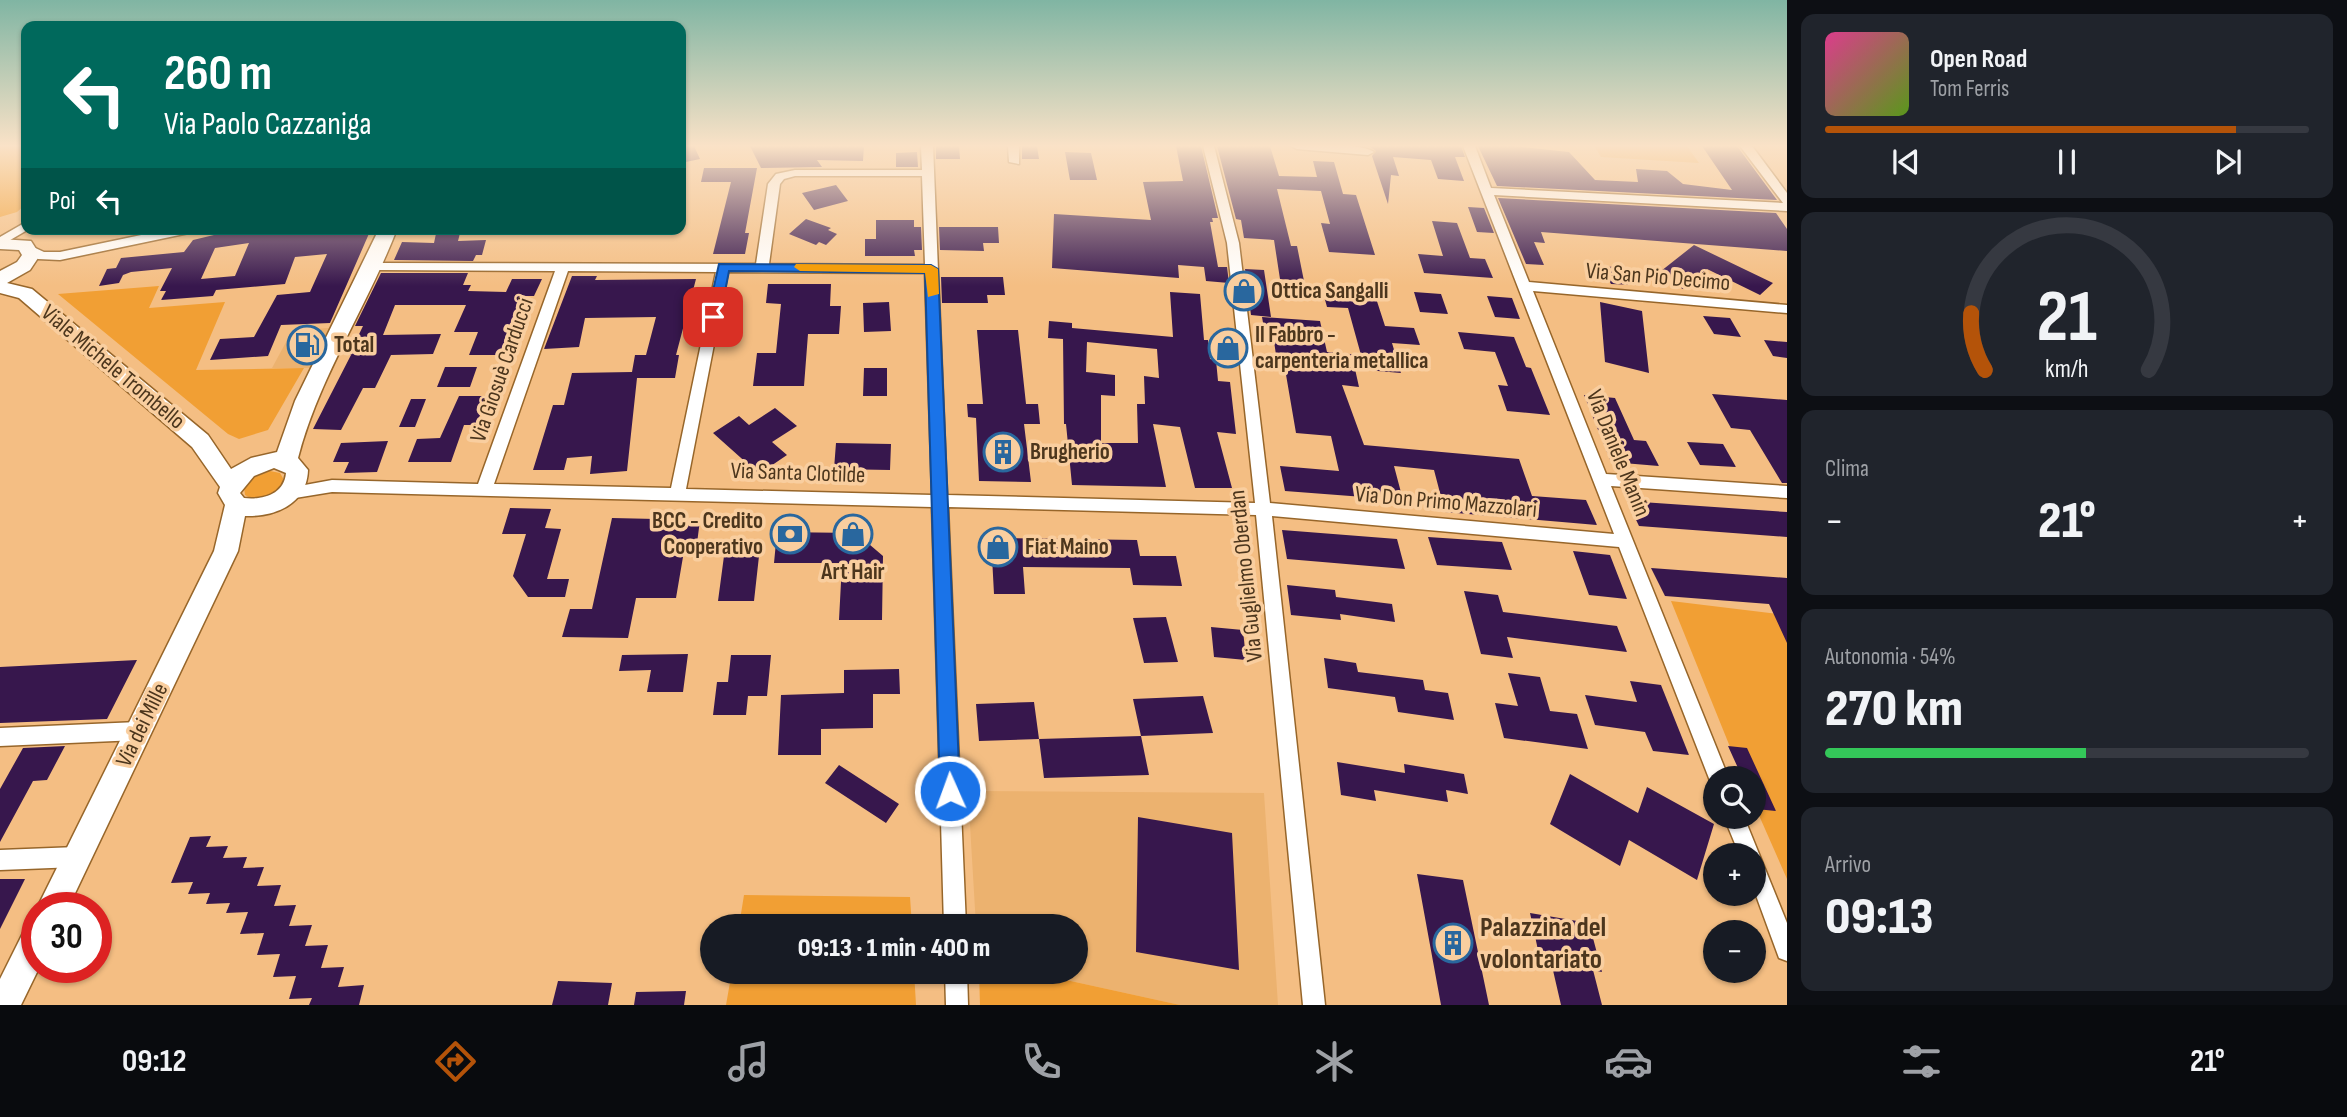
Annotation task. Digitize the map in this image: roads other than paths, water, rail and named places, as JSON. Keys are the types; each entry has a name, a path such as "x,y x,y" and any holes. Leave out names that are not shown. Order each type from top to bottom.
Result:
{"main road":[{"path":"266,506 254,509 233,496 242,472 260,463 299,413 375,266 386,235"},
{"path":"0,243 30,241 29,260 8,276"},
{"name":"Viale Michele Trombello","path":"8,276 200,441 291,477"},
{"name":"Viale Michele Trombello","path":"0,287 25,293"},
{"path":"291,477 299,413"},
{"name":"Viale Michele Trombello","path":"200,441 233,496"},
{"name":"Via dei Mille","path":"60,892 231,541 291,477"},
{"name":"Via dei Mille","path":"231,541 233,496"},
{"path":"4,1005 21,970"}],"street":[{"path":"762,267 773,193"},
{"path":"929,193 955,914"},
{"name":"Via Guglielmo Oberdan","path":"1220,193 1234,250 1264,509 1314,1005"},
{"name":"Via Daniele Manin","path":"1488,193 1714,766"},
{"path":"1523,193 1787,207"},
{"path":"0,243 21,229"},
{"path":"30,241 42,256 60,256 160,235"},
{"path":"375,266 931,269"},
{"name":"Via Giosuè Carducci","path":"484,489 564,266"},
{"path":"678,492 723,267"},
{"name":"Via San Pio Decimo","path":"1524,286 1787,309"},
{"name":"Via Santa Clotilde","path":"291,477 332,486 678,492 1264,509"},
{"path":"1601,479 1787,492"},
{"name":"Via Don Primo Mazzolari","path":"1264,509 1625,541"},
{"path":"0,737 138,731"},
{"path":"0,860 77,857"},
{"path":"1766,896 1787,950"},
{"path":"956,984 957,1005"}],"place":[{"name":"Ottica Sangalli","path":"1244,291"},
{"name":"Total","path":"307,345"},
{"name":"Il Fabbro - carpenteria metallica","path":"1228,348"},
{"name":"Brugherio","path":"1003,452"},
{"name":"BCC - Credito Cooperativo","path":"790,534"},
{"name":"Art Hair","path":"853,534"},
{"name":"Fiat Maino","path":"998,547"},
{"name":"Palazzina del volontariato","path":"1453,943"}]}
